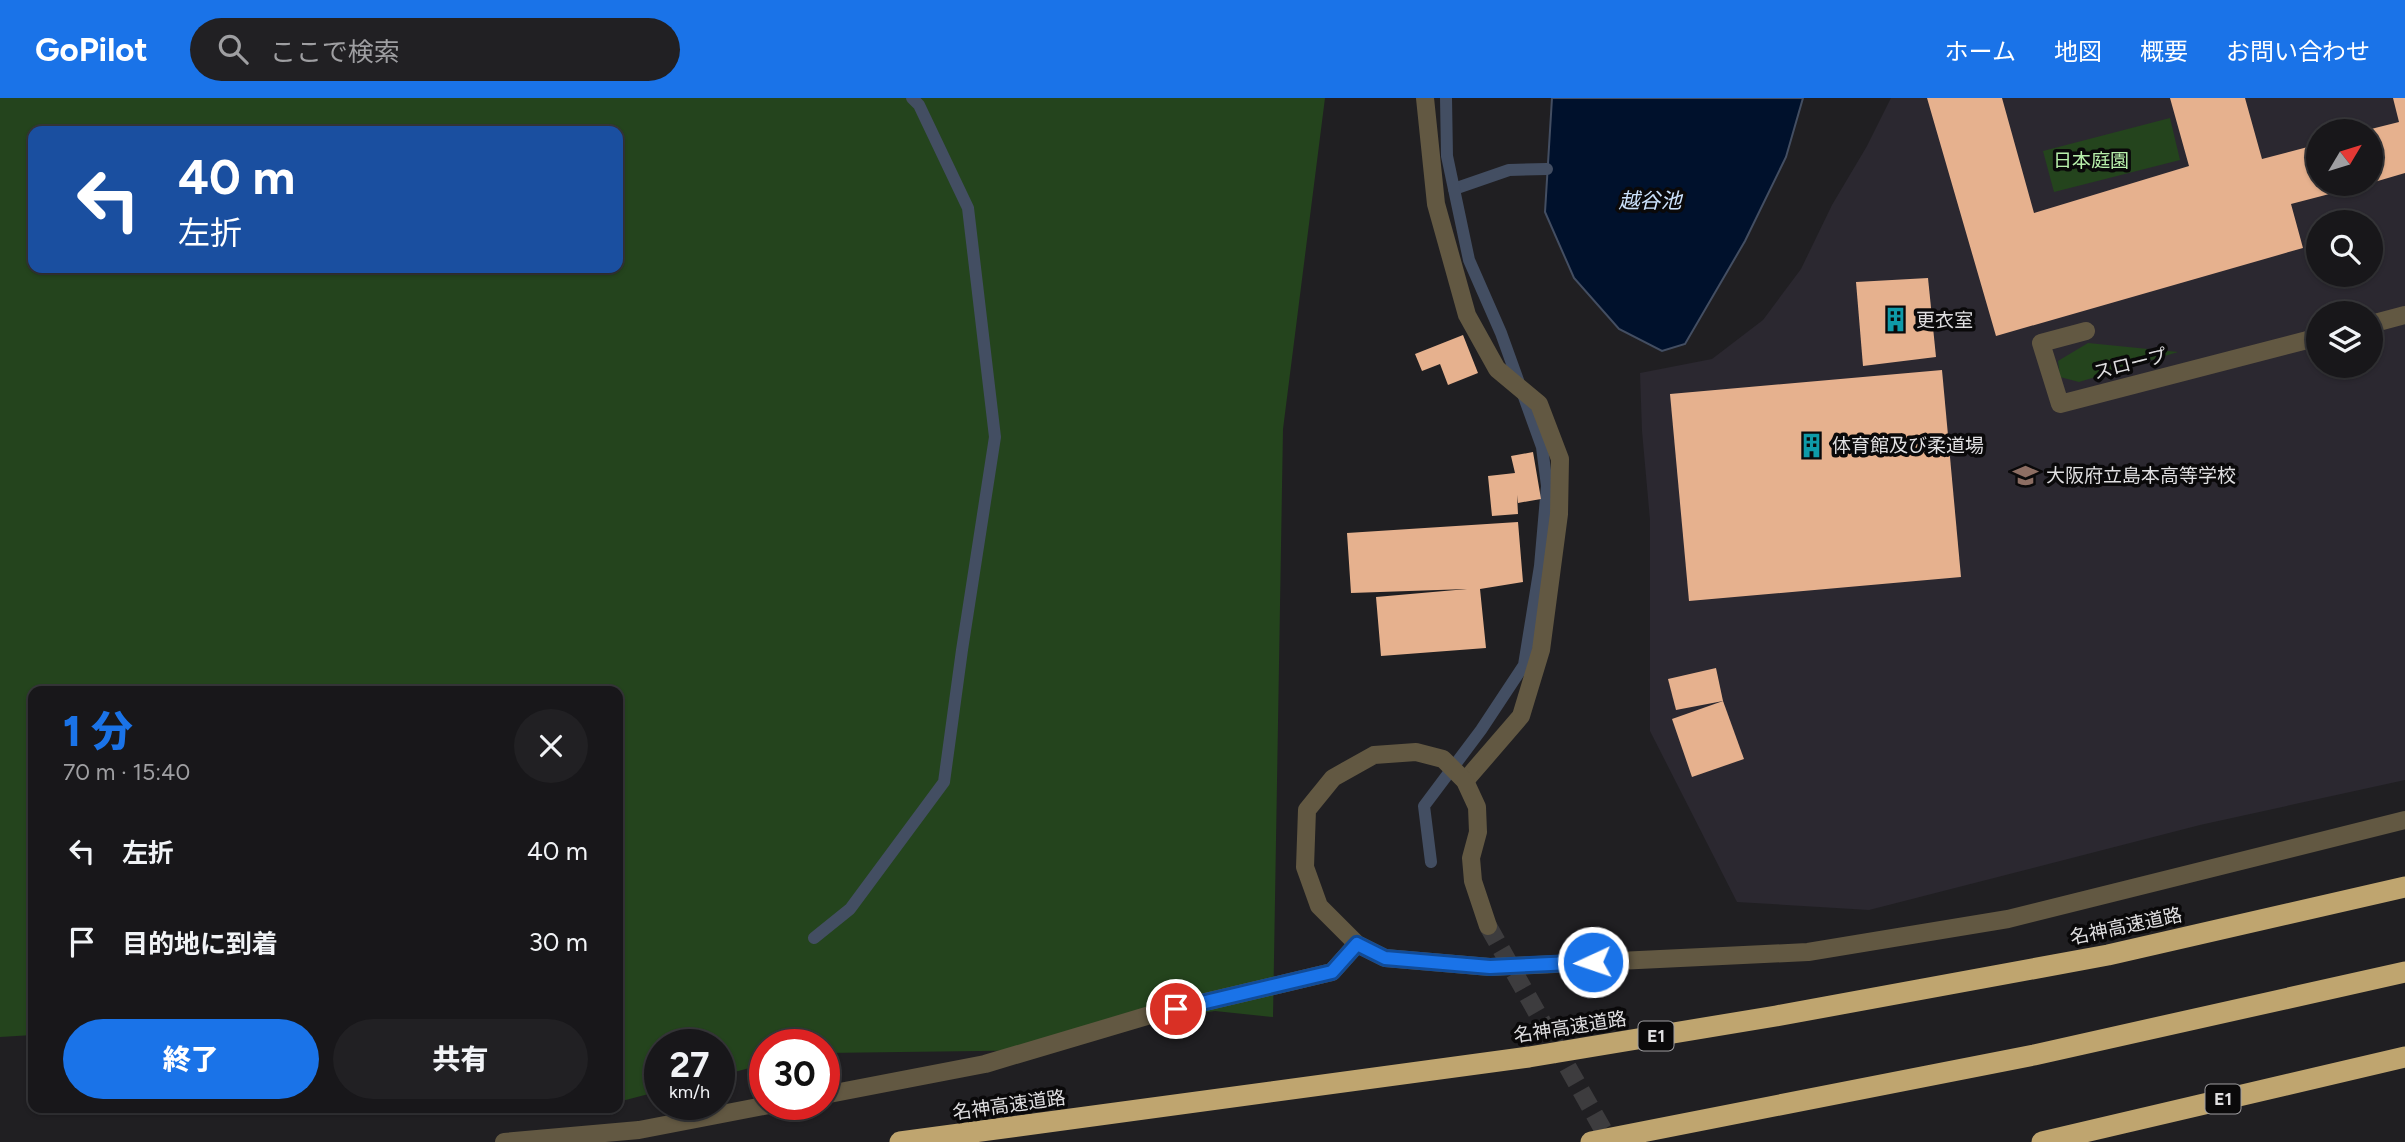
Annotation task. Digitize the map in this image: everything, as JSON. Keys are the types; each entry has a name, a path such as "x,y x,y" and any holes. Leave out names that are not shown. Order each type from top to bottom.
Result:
{"highway":[{"name":"名神高速道路","path":"900,1142 1529,1057 1776,1016 2108,955 2405,887"},
{"path":"1591,1142 2034,1055 2405,972"},
{"name":"E1","path":"2042,1142 2405,1057"}],"street":[{"path":"1425,98 1436,204 1467,315 1497,369 1536,401 1560,460 1559,514 1541,650 1521,716 1464,780"},
{"path":"2383,321 2405,315"},
{"name":"スロープ","path":"2086,331 2041,343 2060,404 2306,340"},
{"path":"1488,926 1473,881 1471,858 1478,832 1477,807 1464,780 1443,759 1416,752 1374,755 1334,778 1307,810 1305,867 1320,906 1357,944 1385,958 1490,967 1808,952 2008,919 2405,820"},
{"path":"840,1091 985,1063 1150,1015 1332,972 1357,944"},
{"path":"504,1142 639,1130 749,1109"}],"shaded area":[{"name":"大阪府立島本高等学校","path":"1891,98 2405,98 2405,780 2200,825 1869,910 1737,902 1650,731 1650,520 1640,373 1712,359 1763,320 1801,269 1832,205 1867,146"}],"green space":[{"path":"0,98 1325,98 1283,429 1273,1017 1215,1011 1137,1023 1051,1050 840,1053 840,1029 749,1029 749,1068 735,1072 735,1029 644,1029 644,1095 623,1101 623,686 28,686 28,1035 0,1037"},
{"name":"日本庭園","path":"2170,118 2180,160 2054,192 2043,151"},
{"path":"2088,343 2178,352 2079,382 2060,377 2058,361"}],"water":[{"name":"越谷池","path":"1552,98 1803,98 1786,157 1745,241 1685,344 1662,351 1619,329 1574,278 1545,212"}],"building":[{"path":"1927,98 2002,98 2034,213 2189,166 2170,98 2245,98 2262,159 2306,147 2306,196 2322,196 2291,204 2303,248 1996,336"},
{"path":"2393,98 2405,98 2405,173 2384,179 2384,126 2399,122"},
{"name":"更衣室","path":"1928,278 1936,357 1863,366 1856,282"},
{"path":"1463,335 1478,373 1448,385 1440,364 1422,371 1415,354"},
{"name":"体育館及び柔道場","path":"1942,370 1961,577 1689,601 1670,394"},
{"path":"1533,452 1541,499 1518,503 1517,495 1518,514 1492,516 1488,476 1515,473 1511,456"},
{"path":"1518,522 1523,582 1480,589 1486,648 1381,656 1376,597 1467,589 1351,593 1347,533"},
{"path":"1716,668 1723,701 1676,710 1668,679"},
{"path":"1723,701 1744,759 1692,777 1672,719"}],"waterway":[{"path":"814,938 850,909 944,782 995,437 968,208 919,105 912,98"},
{"path":"1431,862 1424,806 1481,730 1524,665 1540,566 1547,486 1542,447 1501,333 1469,260 1447,156 1446,98"},
{"path":"1454,189 1509,170 1547,169"}],"tunnel":[{"path":"1488,926 1610,1142"}],"place":[{"name":"更衣室","path":"1896,320"},
{"name":"体育館及び柔道場","path":"1812,445"},
{"name":"大阪府立島本高等学校","path":"2026,475"}],"route":[{"path":"1176,1009 1332,972 1357,944 1385,958 1490,967 1593,962"}]}
